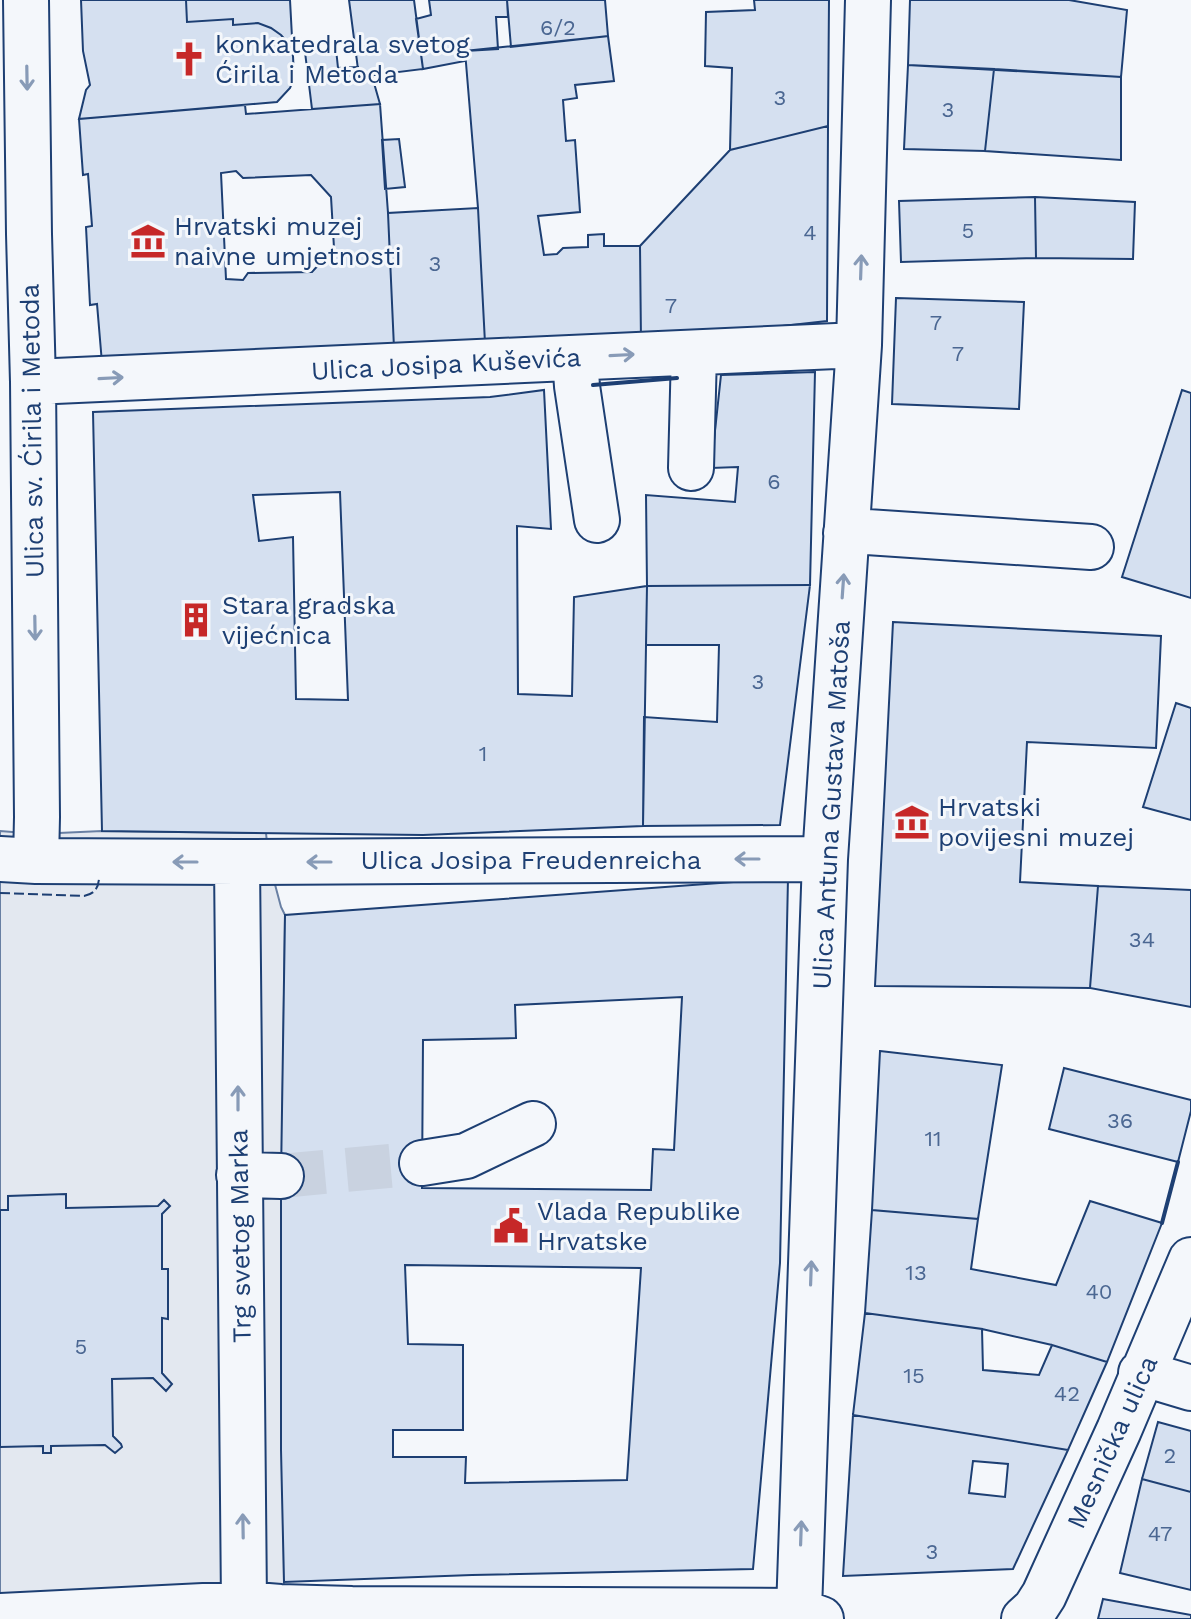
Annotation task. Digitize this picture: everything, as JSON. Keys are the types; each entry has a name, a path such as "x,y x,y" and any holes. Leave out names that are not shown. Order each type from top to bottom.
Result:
{"street":[{"name":"Ulica sv. Ćirila i Metoda","path":"18,860 33,382 14,234 26,0"},
{"name":"Ulica Antuna Gustava Matoša","path":"810,1615 825,859 859,345 868,0"},
{"name":"Ulica Josipa Kuševića","path":"33,382 859,345"},
{"path":"691,468 694,353"},
{"path":"575,358 597,520"},
{"path":"846,533 1091,547"},
{"name":"Ulica Josipa Freudenreicha","path":"237,862 825,859"},
{"path":"18,860 237,862"},
{"name":"Trg svetog Marka","path":"237,862 260,1176 244,1604"},
{"path":"422,1163 466,1156 533,1124"},
{"name":"Mesnička ulica","path":"1024,1619 1044,1595 1191,1260"},
{"path":"1141,1373 1191,1388"},
{"path":"0,1616 244,1604 352,1614 810,1615"}],"shaded area":[{"path":"0,831 37,834 102,831 266,833 269,862 285,915 282,1154 284,1582 280,1607 0,1619"}],"building":[{"name":"konkatedrala svetog Ćirila i Metoda","path":"81,0 186,0 187,22 233,19 233,25 258,23 271,28 289,44 294,78 290,88 277,102 79,119 90,85 83,51"},
{"path":"186,0 290,0 293,56 289,44 281,35 258,23 233,25 233,19 187,22"},
{"path":"349,0 414,0 423,69 359,77"},
{"path":"429,0 507,0 508,17 496,17 498,49 465,51 465,61 423,69 416,19 431,15"},
{"path":"507,0 605,0 608,36 511,47"},
{"path":"754,0 829,0 828,126 730,150 732,68 705,66 706,12 755,10"},
{"path":"910,0 1069,0 1127,10 1121,77 908,65"},
{"path":"608,36 614,81 575,85 577,98 563,100 566,141 575,140 580,212 538,216 544,255 557,254 563,248 588,247 588,235 604,234 604,246 640,246 641,342 485,343 465,51"},
{"path":"336,49 338,68 358,67 359,77 372,76 380,104 312,109 305,52"},
{"path":"908,65 994,69 985,151 904,149"},
{"path":"994,69 1121,77 1121,160 985,151"},
{"path":"380,104 394,348 102,363 97,304 90,305 86,227 92,226 88,174 83,175 79,119 245,105 246,114","holes":["236,171 243,178 311,175 331,197 334,248 312,272 248,273 243,280 226,279 221,173"]},
{"path":"828,126 827,321 641,342 640,246 730,150"},
{"path":"399,139 405,187 385,189 382,140"},
{"path":"1035,197 1135,202 1133,259 1036,258"},
{"path":"1035,197 1036,258 901,262 899,201"},
{"path":"478,208 485,343 394,348 388,213"},
{"path":"896,298 1024,302 1019,409 892,404"},
{"path":"815,372 810,585 647,586 646,495 735,502 738,467 711,468 721,375"},
{"name":"Stara gradska vijećnica","path":"544,390 551,529 517,526 518,694 572,696 574,597 647,586 643,826 423,835 102,831 93,412 490,397","holes":["340,492 348,700 296,699 293,537 259,541 253,495"]},
{"path":"1182,390 1191,393 1191,598 1122,577"},
{"path":"810,585 780,825 643,826 644,717 717,722 719,645 646,645 647,586"},
{"path":"893,622 1161,636 1156,748 1027,742 1020,882 1098,886 1090,988 875,986"},
{"path":"1176,703 1191,708 1191,820 1143,807"},
{"path":"788,878 780,1263 753,1569 284,1582 281,1176 285,915","holes":["682,997 674,1150 653,1149 651,1190 422,1188 423,1040 516,1038 515,1005","405,1265 641,1268 627,1480 465,1483 466,1457 393,1457 393,1430 463,1430 463,1345 408,1344"]},
{"path":"1098,886 1191,890 1191,1007 1090,988"},
{"path":"880,1051 1002,1065 978,1219 872,1210"},
{"path":"1064,1068 1191,1100 1178,1162 1049,1129"},
{"path":"66,1194 66,1208 158,1206 164,1200 170,1206 162,1214 162,1269 168,1269 168,1319 162,1318 162,1373 172,1384 166,1391 153,1378 112,1379 113,1436 122,1447 115,1453 105,1445 51,1446 51,1453 43,1453 43,1446 0,1447 0,1210 8,1210 8,1196"},
{"path":"1090,1201 1162,1223 1107,1362 982,1329 865,1313 872,1210 978,1219 971,1269 1056,1285"},
{"path":"865,1313 982,1329 983,1370 1039,1375 1052,1345 1107,1362 1068,1450 853,1415"},
{"path":"853,1415 1068,1450 1013,1569 843,1576","holes":["973,1461 1008,1464 1005,1497 969,1493"]},
{"path":"1158,1422 1191,1431 1191,1492 1142,1479"},
{"path":"1142,1479 1191,1492 1191,1590 1120,1573"},
{"path":"1103,1599 1191,1615 1191,1619 1098,1619"}],"tunnel":[{"path":"281,1176 422,1163"}],"fence":[{"path":"0,893 84,896 95,890 99,879"}],"wall":[{"path":"593,385 677,378"},
{"path":"1162,1223 1178,1162"}],"place":[{"name":"konkatedrala svetog Ćirila i Metoda","path":"189,59"},
{"name":"Hrvatski muzej naivne umjetnosti","path":"148,241"},
{"name":"Stara gradska vijećnica","path":"196,620"},
{"name":"Hrvatski povijesni muzej","path":"912,822"},
{"name":"Vlada Republike Hrvatske","path":"511,1226"}]}
